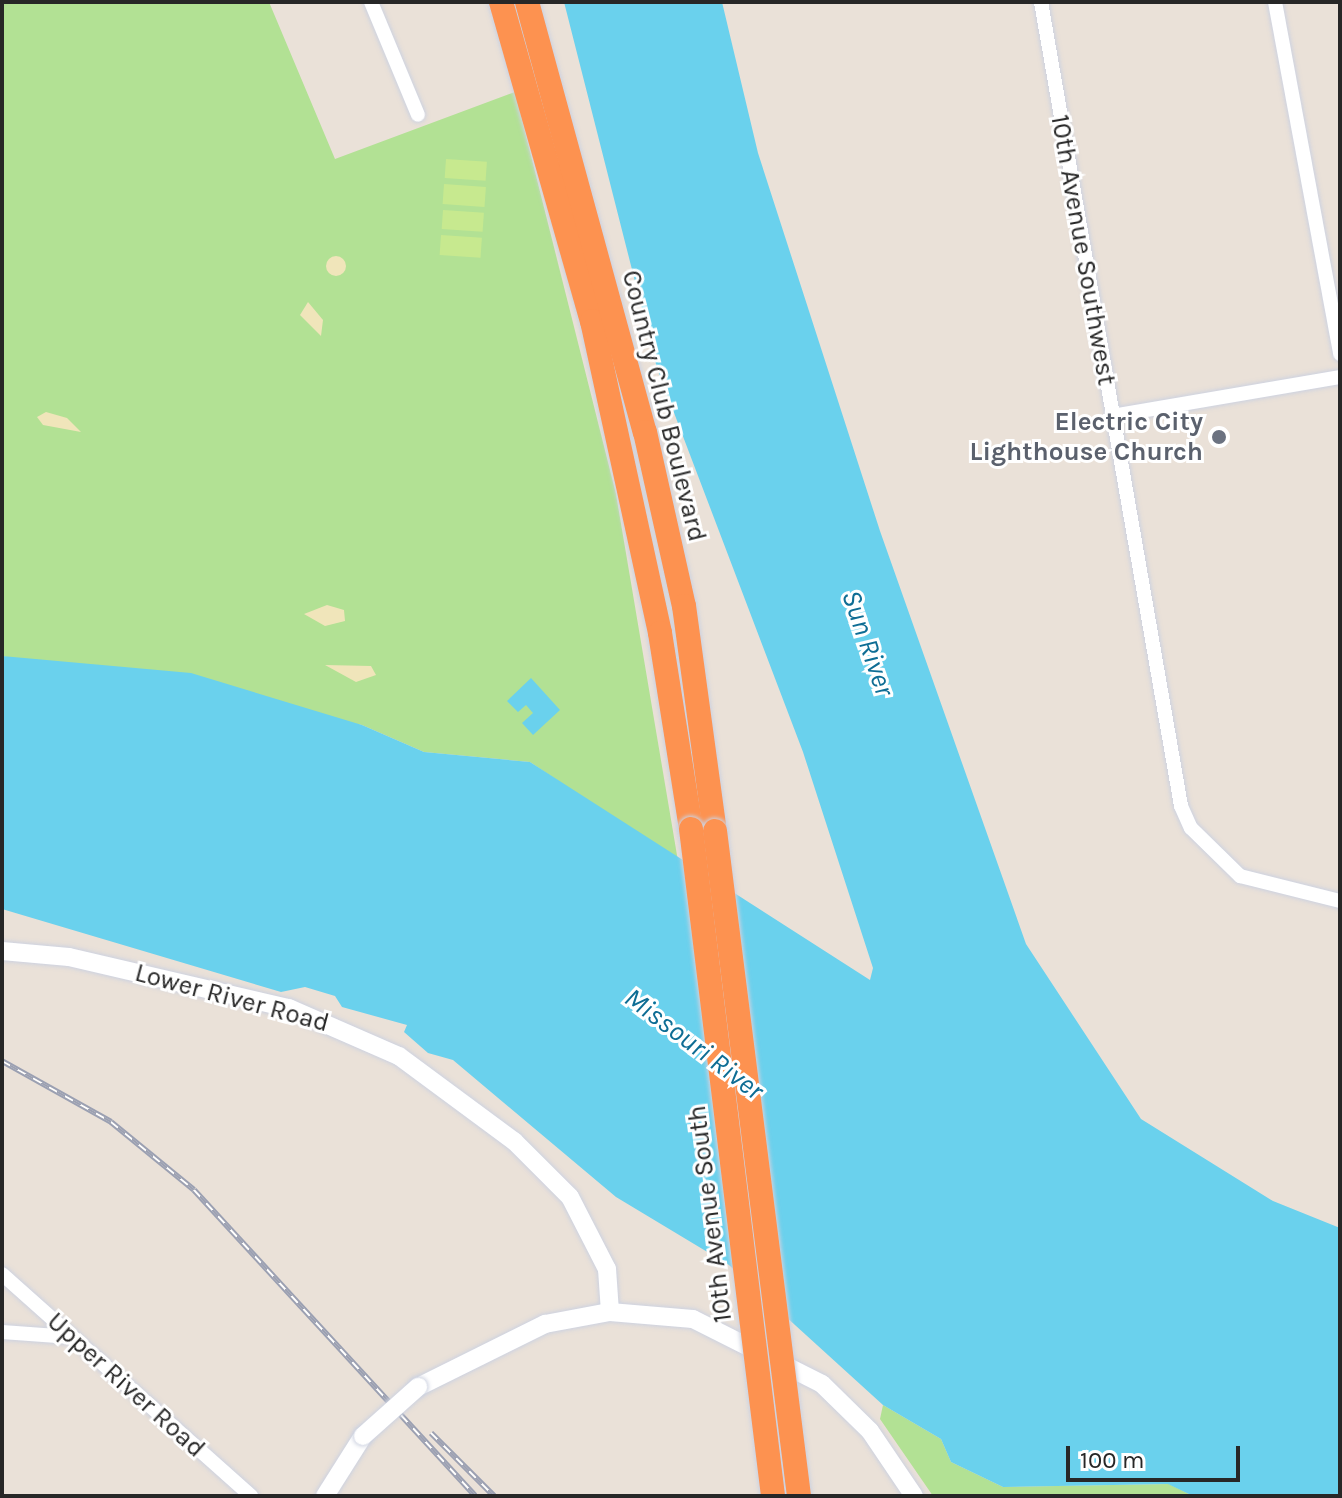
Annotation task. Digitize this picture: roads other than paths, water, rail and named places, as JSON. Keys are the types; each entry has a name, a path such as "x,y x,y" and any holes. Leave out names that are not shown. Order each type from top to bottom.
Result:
{"highway":[{"name":"Country Club Boulevard","path":"501,2 592,321 703,830"},
{"name":"Country Club Boulevard","path":"527,2 645,432 684,606 703,830"},
{"name":"10th Avenue South","path":"703,830 773,1496"},
{"name":"10th Avenue South","path":"703,830 799,1496"}],"street":[{"path":"371,2 418,115"},
{"name":"10th Avenue Southwest","path":"1041,2 1181,806 1221,863 1255,884 1340,901"},
{"path":"1275,2 1340,354"},
{"path":"1112,416 1340,377"},
{"name":"Lower River Road","path":"2,951 69,957 289,1008 399,1056 514,1141 570,1197 607,1269 610,1312"},
{"name":"Upper River Road","path":"2,1274 251,1496"},
{"path":"325,1496 363,1436 418,1387 545,1324 610,1312 693,1319 822,1384 870,1431 914,1496"},
{"path":"2,1332 71,1337"}],"water":[{"path":"564,2 722,2 758,153 880,531 1026,944 1141,1119 1273,1201 1340,1228 1340,1496 1193,1496 1168,1484 1003,1487 951,1462 941,1439 883,1405 729,1265 616,1197 453,1060 428,1053 404,1032 407,1025 342,1007 335,996 305,987 281,992 2,909 2,656 191,673 362,725 424,752 530,762 870,980 873,968 803,752 657,368"},
{"path":"531,678 560,710 533,735 522,723 533,713 526,705 518,712 507,701"}],"railway":[{"path":"2,1061 111,1122 194,1190 475,1496"},
{"path":"431,1433 494,1496"}],"place":[{"name":"Electric City Lighthouse Church","path":"1219,437"}],"water label":[{"name":"Sun River","path":"868,643"},
{"name":"Missouri River","path":"694,1044"}]}
